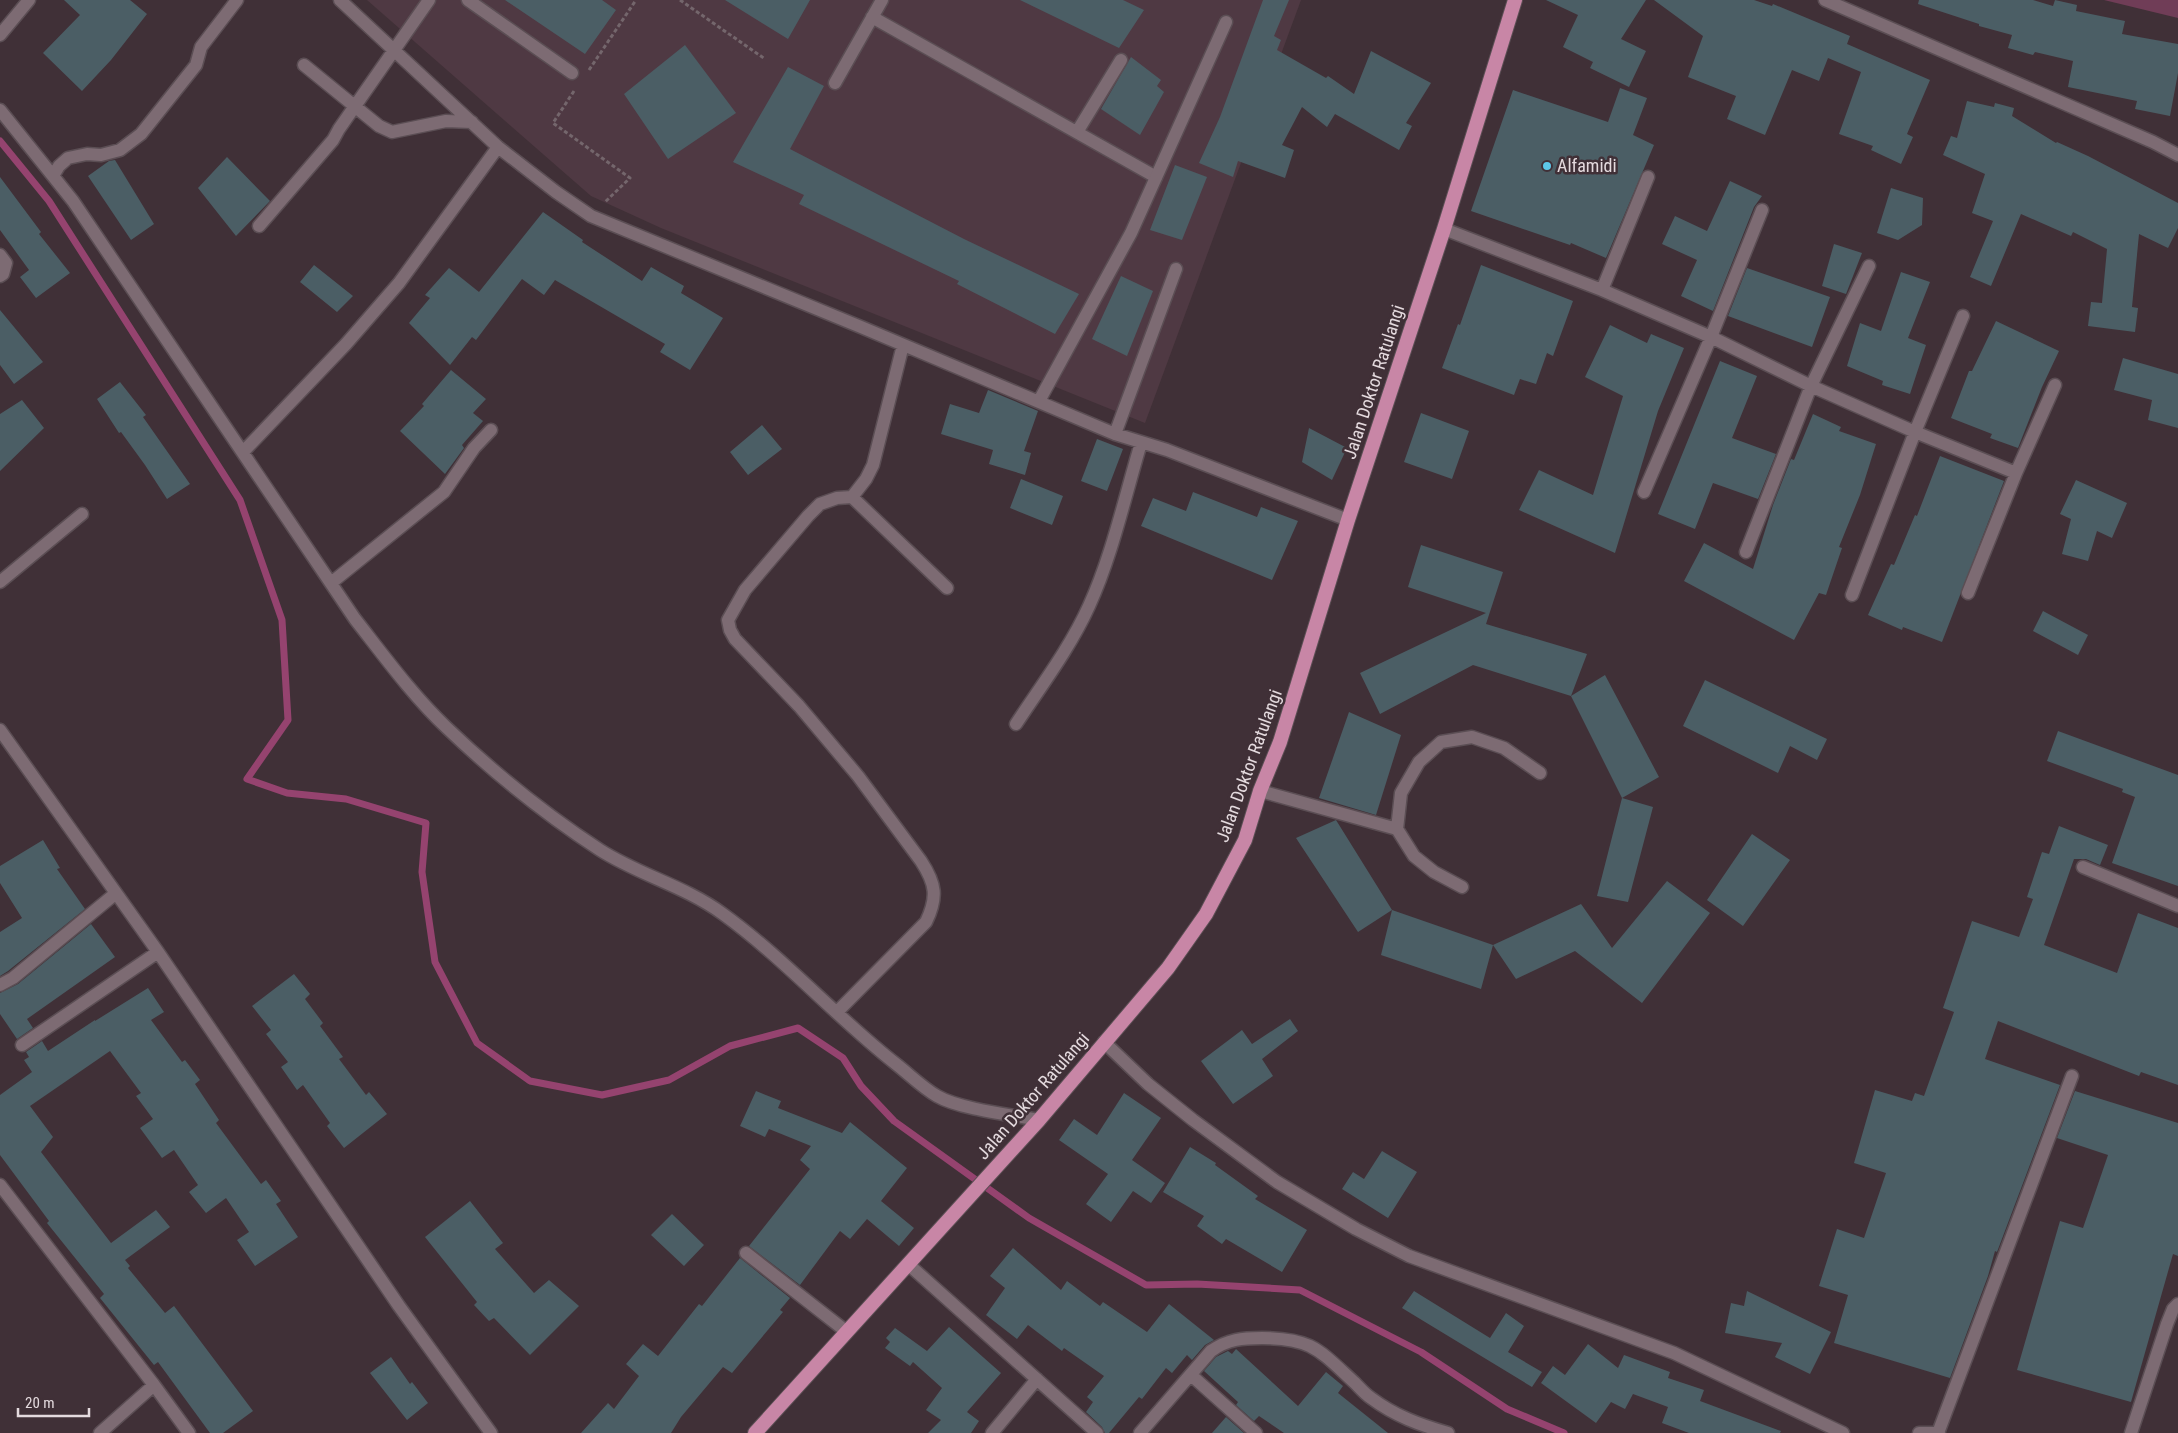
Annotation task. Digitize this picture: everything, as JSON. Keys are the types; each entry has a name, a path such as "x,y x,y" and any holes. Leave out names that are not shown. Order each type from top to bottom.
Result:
{"highway":[{"name":"Jalan Doktor Ratulangi","path":"755,1433 1039,1120 1168,968 1206,914 1245,840 1260,791 1280,742 1348,520 1444,229 1515,0"}],"street":[{"path":"0,35 29,0"},
{"path":"53,176 59,166 68,158 87,154 101,155 120,150 141,134 196,66 200,47 237,0"},
{"path":"340,0 396,50 498,147 556,192 591,216 1115,434 1167,450 1348,520"},
{"path":"468,0 572,73"},
{"path":"835,83 882,0"},
{"path":"1825,0 2153,142 2178,155"},
{"path":"259,226 322,155 396,50 427,1"},
{"path":"872,17 1156,177"},
{"path":"1039,401 1131,234 1226,22"},
{"path":"1077,132 1121,60"},
{"path":"304,65 379,126 392,132 446,121 472,122"},
{"path":"0,110 73,201 355,619 446,728 511,783 599,849 642,873 699,898 722,913 837,1012 861,1037 938,1097 955,1104 1039,1120"},
{"path":"243,452 346,344 399,283 498,147"},
{"path":"1602,290 1648,177"},
{"path":"1644,492 1711,337 1762,210"},
{"path":"1444,229 1602,290 1711,337 1811,386 1914,432 2016,473"},
{"path":"0,255 6,263 3,274 0,276"},
{"path":"1746,552 1811,386 1868,266"},
{"path":"1115,434 1176,269"},
{"path":"1852,595 1914,432 1964,316"},
{"path":"852,497 866,479 873,465 903,346"},
{"path":"1968,593 2016,473 2055,385"},
{"path":"331,583 444,492 474,448 491,430"},
{"path":"1016,724 1065,648 1088,607 1104,566 1141,442"},
{"path":"837,1012 926,922 934,905 934,890 928,872 921,861 858,776 799,706 735,639 730,630 728,620 745,590 808,516 820,504 837,498 852,497 947,588"},
{"path":"0,582 82,514"},
{"path":"0,730 114,894 158,952 400,1306 491,1433"},
{"path":"1462,887 1434,872 1414,856 1397,829 1401,793 1419,762 1441,742 1472,737 1504,748 1540,773"},
{"path":"1260,791 1397,829"},
{"path":"2083,866 2178,906"},
{"path":"0,985 13,978 114,894"},
{"path":"22,1045 158,952"},
{"path":"1104,1042 1148,1084 1201,1126 1277,1182 1356,1229 1409,1256 1674,1353 1843,1433"},
{"path":"1919,1433 1938,1433 2072,1076"},
{"path":"0,1185 189,1433"},
{"path":"746,1253 847,1332"},
{"path":"908,1264 1097,1433"},
{"path":"2131,1433 2167,1324 2173,1309 2178,1304"},
{"path":"1140,1433 1211,1350 1222,1343 1240,1338 1291,1340 1305,1343 1319,1350 1370,1397 1390,1411 1412,1422 1448,1433"},
{"path":"1191,1375 1256,1433"},
{"path":"992,1433 1037,1379"},
{"path":"100,1433 154,1385"}],"path":[{"path":"586,74 636,0"},
{"path":"680,0 764,59"},
{"path":"575,90 553,123 630,178 591,216"}],"shaded area":[{"path":"367,0 1301,0 1145,423 661,228 591,196"},
{"path":"2104,0 2178,0 2178,18"}],"building":[{"path":"64,0 130,0 147,14 111,60 82,91 43,53 80,15"},
{"path":"505,0 602,0 616,10 585,54"},
{"path":"725,0 810,0 788,39"},
{"path":"1020,0 1123,0 1144,10 1119,48"},
{"path":"1263,0 1289,0 1274,36 1281,40 1277,50 1326,78 1328,76 1354,94 1371,51 1431,83 1406,123 1412,126 1399,150 1335,114 1327,127 1302,107 1282,145 1294,150 1285,178 1238,161 1233,177 1199,163 1220,117"},
{"path":"1546,0 1646,0 1621,39 1646,51 1629,87 1590,68 1593,62 1563,47 1578,15"},
{"path":"1654,0 1754,0 1772,6 1773,4 1850,36 1847,44 1930,80 1907,134 1913,137 1901,164 1871,150 1873,146 1839,134 1861,72 1828,58 1819,81 1792,70 1765,135 1727,119 1736,96 1688,77 1703,36"},
{"path":"1919,0 2033,0 2053,6 2055,0 2077,5 2076,11 2125,21 2122,34 2178,44 2178,73 2170,116 2135,109 2137,101 2068,87 2073,61 2035,52 2033,55 2008,48 2012,35 1979,26 1979,24 1918,4"},
{"path":"685,45 736,113 668,159 624,94"},
{"path":"1131,57 1161,80 1157,86 1164,92 1140,135 1101,109"},
{"path":"788,67 824,86 790,149 964,239 1079,294 1055,334 957,284 959,281 799,204 804,195 733,162"},
{"path":"1620,88 1647,98 1633,135 1654,145 1606,258 1571,243 1570,245 1471,211 1513,90 1608,122"},
{"path":"1967,101 1994,107 1995,103 2014,108 2012,116 2056,143 2088,156 2178,203 2178,228 2168,248 2139,234 2132,307 2138,308 2135,332 2088,326 2091,302 2102,303 2107,249 2073,232 2071,236 2021,214 1991,286 1970,277 1993,221 1972,213 1985,174 1943,155 1951,136 1957,138"},
{"path":"227,157 270,201 236,236 198,188"},
{"path":"115,160 154,224 131,240 88,176 109,161"},
{"path":"1175,165 1207,177 1182,240 1150,230"},
{"path":"0,177 41,232 39,234 70,273 36,298 20,277 29,270 0,230"},
{"path":"1730,181 1762,196 1754,207 1713,311 1681,296 1697,260 1662,244 1675,216 1707,231"},
{"path":"1891,188 1923,198 1922,225 1898,240 1877,233"},
{"path":"543,212 583,240 582,242 642,281 651,267 684,286 681,293 723,318 690,370 660,352 665,344 555,280 544,295 522,279 476,340 472,337 450,365 409,323 430,298 425,295 449,268 479,292"},
{"path":"1834,244 1862,253 1846,294 1822,286"},
{"path":"314,265 353,296 337,312 300,282"},
{"path":"1481,265 1573,301 1553,356 1547,353 1536,384 1520,379 1514,395 1442,368 1458,324 1460,325"},
{"path":"1747,268 1830,297 1812,347 1728,316"},
{"path":"1901,272 1930,282 1908,338 1926,345 1910,394 1882,385 1883,381 1847,366 1860,323 1881,331"},
{"path":"1121,276 1153,291 1127,356 1092,339"},
{"path":"0,310 43,362 14,384 0,365"},
{"path":"1996,321 2059,351 2042,387 2018,448 1990,438 1992,434 1951,418 1969,371 1972,371"},
{"path":"1610,325 1647,343 1651,334 1684,348 1658,411 1615,553 1519,510 1539,470 1593,495 1623,396 1585,377"},
{"path":"2123,358 2178,374 2178,428 2148,420 2152,400 2114,390"},
{"path":"1720,361 1757,376 1732,438 1776,454 1758,499 1713,483 1695,529 1658,514"},
{"path":"451,370 486,399 473,413 483,421 462,445 464,448 445,474 400,431 424,406 422,404"},
{"path":"120,382 146,415 143,417 190,484 167,499 97,399"},
{"path":"988,390 1038,411 1024,451 1031,453 1025,475 989,464 993,450 941,434 950,404 979,413"},
{"path":"22,400 44,428 0,471 0,414"},
{"path":"1421,413 1469,431 1452,479 1404,462"},
{"path":"1813,414 1841,427 1839,431 1876,444 1860,495 1839,547 1842,548 1826,595 1819,593 1794,640 1684,581 1704,543 1753,569 1773,505 1791,459 1794,460"},
{"path":"762,425 782,449 748,475 730,452"},
{"path":"1309,428 1347,448 1332,480 1302,462"},
{"path":"1097,439 1123,449 1107,491 1081,481"},
{"path":"1940,456 2004,481 1942,642 1903,627 1902,630 1868,615 1891,564 1894,565 1915,515 1917,516"},
{"path":"1021,479 1063,496 1052,525 1010,508"},
{"path":"2076,480 2127,503 2112,538 2097,531 2088,561 2062,554 2071,519 2060,514"},
{"path":"1193,492 1257,517 1261,507 1298,521 1272,580 1141,526 1153,498 1186,511"},
{"path":"1421,545 1503,572 1486,624 1587,654 1571,696 1473,665 1380,714 1360,673 1486,613 1408,587"},
{"path":"2043,611 2088,635 2078,655 2033,631"},
{"path":"1605,675 1659,777 1622,798 1571,696"},
{"path":"1705,680 1827,739 1817,760 1790,746 1778,773 1683,726"},
{"path":"1349,712 1401,735 1376,815 1319,798"},
{"path":"2058,731 2178,775 2178,886 2112,863 2135,797 2122,792 2123,789 2047,761"},
{"path":"1622,798 1653,807 1628,902 1597,896"},
{"path":"1336,820 1392,910 1358,932 1296,838"},
{"path":"2059,826 2108,845 2100,865 2086,859 2074,859 2044,945 2117,973 2138,913 2178,928 2178,1085 2141,1072 2139,1076 1998,1021 1985,1059 2060,1085 1997,1252 1995,1251 1988,1276 1950,1378 1834,1343 1848,1295 1819,1286 1837,1229 1864,1238 1886,1173 1854,1163 1875,1090 1912,1101 1915,1093 1924,1096 1954,1012 1943,1008 1972,921 2019,937 2033,899 2027,897 2042,852 2049,854"},
{"path":"1752,834 1790,860 1743,926 1707,900"},
{"path":"43,840 60,868 57,869 85,909 0,976 0,932 22,918 0,883 0,866"},
{"path":"1667,881 1710,913 1642,1003 1575,951 1516,979 1493,945 1581,904 1612,948"},
{"path":"1392,910 1493,945 1481,989 1381,955"},
{"path":"91,924 115,957 27,1019 33,1028 17,1039 0,1014 0,993 18,984"},
{"path":"294,974 310,994 305,999 323,1023 320,1026 343,1057 339,1059 366,1095 369,1092 387,1114 344,1148 327,1126 330,1123 303,1085 297,1090 281,1067 288,1062 266,1034 271,1030 252,1006"},
{"path":"148,988 164,1012 151,1020 182,1062 185,1060 200,1080 195,1084 219,1120 216,1123 261,1184 266,1180 281,1201 276,1204 298,1237 255,1266 237,1240 249,1232 226,1198 206,1213 189,1192 198,1185 174,1150 162,1158 140,1128 153,1119 136,1096 141,1093 110,1051 30,1106 53,1137 41,1152 111,1243 156,1210 170,1227 125,1260 130,1266 128,1268 165,1313 174,1306 253,1411 223,1433 210,1433 158,1362 154,1365 100,1298 104,1294 47,1223 49,1221 0,1155 0,1095 32,1072 24,1060 29,1057 26,1052 42,1041 48,1051"},
{"path":"1290,1019 1298,1031 1262,1059 1273,1076 1233,1104 1201,1061 1242,1030 1252,1044"},
{"path":"756,1091 781,1101 778,1108 842,1133 850,1122 907,1168 881,1201 914,1228 899,1246 867,1219 850,1239 840,1231 800,1285 749,1246 810,1169 800,1160 811,1146 769,1129 765,1137 740,1126"},
{"path":"2075,1091 2178,1123 2178,1256 2173,1254 2131,1402 2017,1370 2060,1221 2083,1228 2108,1155 2057,1138"},
{"path":"1124,1093 1161,1118 1132,1160 1165,1183 1151,1203 1133,1191 1111,1222 1086,1204 1108,1174 1059,1140 1074,1119 1097,1135"},
{"path":"1190,1147 1216,1163 1215,1165 1258,1196 1255,1199 1307,1230 1282,1272 1226,1239 1222,1244 1197,1226 1204,1216 1163,1192"},
{"path":"1382,1151 1417,1172 1388,1218 1342,1189 1353,1172 1364,1179"},
{"path":"470,1201 503,1243 495,1249 534,1293 549,1280 579,1306 530,1355 494,1318 489,1321 474,1305 477,1302 425,1237"},
{"path":"672,1214 704,1245 684,1266 651,1235"},
{"path":"1013,1248 1061,1290 1067,1281 1100,1306 1103,1302 1147,1332 1169,1304 1214,1340 1205,1345 1192,1360 1187,1355 1172,1373 1166,1368 1142,1399 1139,1397 1109,1433 1105,1433 1102,1427 1086,1412 1093,1402 1087,1397 1104,1376 1064,1348 1062,1351 1028,1325 1017,1339 986,1315 1005,1288 990,1276"},
{"path":"740,1258 790,1298 780,1310 783,1312 732,1373 723,1367 681,1417 671,1433 581,1433 608,1403 614,1409 639,1376 626,1364 643,1344 658,1356 699,1304 702,1306"},
{"path":"1414,1291 1490,1338 1506,1313 1524,1326 1508,1352 1542,1372 1532,1387 1402,1308"},
{"path":"1747,1291 1831,1332 1810,1374 1775,1357 1782,1343 1725,1333 1731,1303 1744,1306"},
{"path":"949,1327 1001,1373 967,1412 979,1421 971,1433 928,1433 941,1420 926,1410 942,1388 913,1362 910,1366 885,1348 890,1342 886,1338 895,1328 927,1351"},
{"path":"1588,1344 1618,1368 1624,1355 1670,1372 1668,1378 1704,1390 1700,1401 1781,1431 1780,1433 1689,1433 1662,1423 1668,1407 1633,1394 1625,1409 1611,1402 1596,1423 1541,1383 1553,1366 1565,1375"},
{"path":"1236,1349 1298,1406 1326,1372 1343,1386 1338,1393 1388,1433 1284,1433 1259,1416 1254,1421 1236,1405 1238,1402 1204,1371 1216,1357 1228,1351 1232,1354"},
{"path":"391,1357 410,1384 412,1382 428,1403 407,1420 370,1373"},
{"path":"1226,1417 1244,1433 1212,1433"}],"waterway":[{"path":"0,141 49,201 240,500 282,620 288,720 247,779 287,793 346,799 426,823 422,872 435,962 477,1043 530,1081 602,1095 669,1080 730,1046 798,1028 843,1058 861,1086 894,1121 1029,1218 1146,1285 1197,1284 1300,1290 1421,1352 1507,1409 1564,1433"}],"place":[{"name":"Alfamidi","path":"1547,166"}]}
